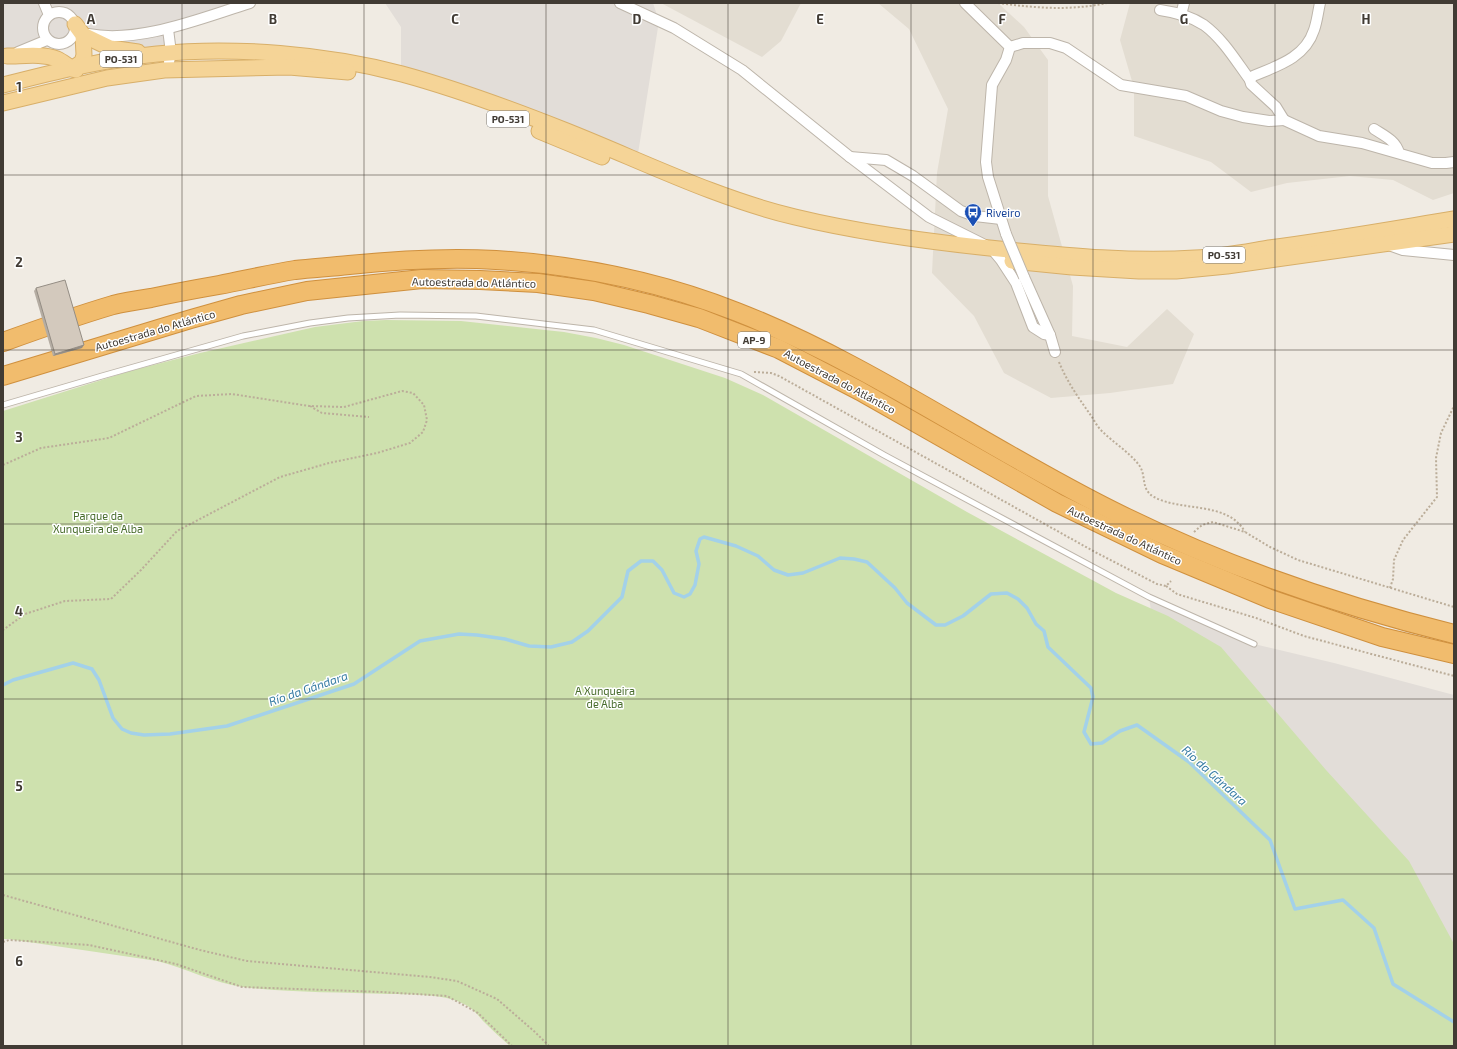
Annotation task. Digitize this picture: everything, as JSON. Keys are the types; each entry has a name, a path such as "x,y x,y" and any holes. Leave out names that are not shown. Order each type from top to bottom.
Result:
{"highway":[{"name":"Autoestrada do Atlántico","path":"3,342 116,304 298,270 395,260 463,259 497,260 597,273 682,293 736,311 796,337 850,364 1011,456 1113,511 1202,552 1279,582 1380,615 1454,634"},
{"name":"Autoestrada do Atlántico","path":"3,376 198,317 241,305 306,291 364,284 429,279 538,283 594,291 699,318 779,349 860,390 1057,503 1162,554 1270,599 1382,636 1454,654"}],"main road":[{"path":"80,31 110,48 155,54"},
{"path":"3,91 59,76 82,62 84,55 80,31"},
{"name":"PO-531","path":"3,85 55,66 72,69 102,62 155,54 170,58 233,52 334,60 401,74 475,97 564,130 716,192 789,216 885,236 1083,258 1135,260 1199,258 1326,240 1454,219"},
{"path":"5,57 43,56 55,66"},
{"path":"72,69 82,72 170,58 187,60 217,69"},
{"name":"PO-531","path":"3,103 107,78 164,70 289,67 341,71 405,85 469,105 523,124 731,208 812,232 860,241 936,252 1072,267 1139,271 1176,271 1228,266 1454,234"}],"street":[{"path":"44,3 49,15"},
{"path":"80,31 67,42 57,44 48,40 44,35 43,24 49,15 54,12 65,12 70,15 80,31 92,35 118,36 168,29 250,3"},
{"path":"620,3 674,28 742,70 850,157 929,217 992,248 1002,260 1016,283 1032,327 1044,334 1050,335"},
{"path":"964,3 1010,47"},
{"path":"1181,16 1184,3"},
{"path":"1250,80 1253,76 1293,57 1307,46 1315,30 1320,3"},
{"path":"1160,10 1181,16 1203,25 1216,35 1250,80 1251,84 1276,108 1284,120"},
{"path":"168,29 170,58"},
{"path":"5,57 48,40"},
{"path":"1010,47 1023,43 1050,44 1066,48 1121,85 1186,96 1221,111 1243,117 1269,121 1284,120 1319,136 1362,143 1432,163 1454,162"},
{"path":"1010,47 1006,60 992,85 990,95 986,162 988,177 1006,234 1050,335 1055,352"},
{"path":"1374,129 1397,145 1399,153"},
{"path":"850,157 886,160 913,176 961,211 975,216 1001,219"},
{"path":"1383,243 1403,250 1454,255"}],"lane":[{"path":"48,40 55,66"},
{"path":"3,405 243,336 310,323 348,318 400,315 476,316 594,330 741,374 884,455 1149,597 1254,644"}],"path":[{"path":"998,3 1054,9 1107,3"},
{"path":"1055,352 1068,381 1102,431 1139,465 1142,471 1146,490 1153,496 1162,500 1190,507 1222,512 1237,520 1245,532"},
{"path":"741,374 762,371 779,376 1096,552 1157,584 1166,586 1177,594 1256,618 1304,636 1454,676"},
{"path":"3,465 41,448 109,438 196,396 232,394 309,406 344,407 402,391 413,393 424,405 427,420 423,432 410,443 377,453 329,463 280,478 177,531 141,570 111,599 65,601 26,614 3,630"},
{"path":"309,406 322,413 369,417"},
{"path":"1390,588 1393,579 1394,560 1403,540 1437,497 1436,458 1441,433 1454,406"},
{"path":"1194,532 1202,524 1213,522 1245,532 1270,547 1298,560 1454,607"},
{"path":"1166,586 1171,581"},
{"path":"3,895 200,950 247,961 393,973 457,981 497,1000 535,1032 549,1046"},
{"path":"3,942 9,940 89,945 176,964 242,987 447,996 478,1013 512,1046"}],"shaded area":[{"path":"3,3 228,3 229,10 168,29 171,53 82,33 3,58"},
{"path":"385,3 653,3 659,21 637,160 401,74 401,27"},
{"path":"661,3 801,3 781,41 762,57"},
{"path":"878,3 998,3 1024,27 1048,60 1048,196 1073,286 1072,336 1127,347 1167,309 1194,334 1173,384 1110,393 1051,398 1004,373 974,316 932,273 937,173 948,109 909,29"},
{"path":"1130,3 1454,3 1454,193 1433,200 1393,180 1350,176 1287,183 1251,192 1211,162 1134,136 1134,88 1120,40"},
{"path":"1149,597 1254,644 1334,663 1454,695 1454,993 1154,633"}],"green space":[{"name":"A Xunqueira de Alba","path":"363,321 461,321 564,332 624,345 725,378 763,395 967,512 1116,593 1168,616 1221,647 1326,770 1409,861 1454,944 1454,1046 510,1046 471,1008 448,998 418,995 297,991 243,987 210,979 157,961 3,939 3,411 130,371 200,353 315,327"}],"building":[{"path":"65,280 84,345 55,354 36,288"}],"waterway":[{"name":"Río da Gándara","path":"3,685 13,680 73,663 92,669 99,680 113,718 122,729 131,733 144,735 170,734 227,726 354,684 420,641 459,634 505,639 529,646 551,647 572,642 588,631 622,597 628,571 641,561 653,561 662,570 674,593 684,597 690,594 695,585 699,564 696,551 700,539 704,537 736,546 758,556 774,570 788,575 803,573 840,558 867,562 895,588 907,603 936,625 945,625 963,616 991,594 1007,593 1018,599 1027,608 1036,624 1044,631 1048,647 1091,688 1093,697 1084,732 1091,744 1102,743 1120,731 1137,725 1189,762 1270,840 1295,909 1343,900 1374,928 1393,984 1454,1022"}],"place":[{"name":"Riveiro","path":"973,227"}],"park label":[{"name":"Parque da Xunqueira de Alba","path":"98,521"}]}
